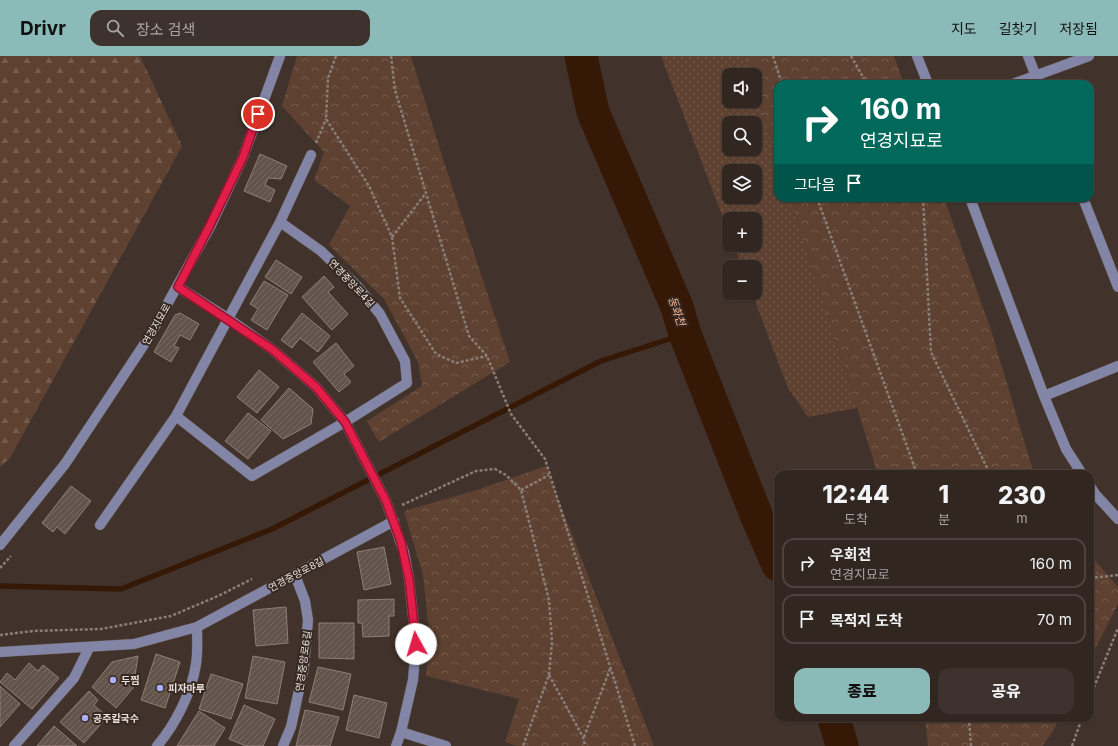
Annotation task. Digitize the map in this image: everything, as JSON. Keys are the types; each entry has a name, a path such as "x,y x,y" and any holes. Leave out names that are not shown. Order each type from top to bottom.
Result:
{"street":[{"name":"연경지묘로","path":"0,545 66,464 126,374 178,287 243,157 280,56"},
{"path":"917,56 926,80"},
{"path":"1028,56 1037,80 1089,56"},
{"path":"100,525 176,416 280,222 311,155"},
{"path":"971,202 1044,396 1066,448 1080,470"},
{"path":"1085,202 1118,288"},
{"name":"연경중앙로4길","path":"176,416 252,476 345,422 407,383 405,361 380,314 358,286 321,251 280,222"},
{"path":"178,287 273,350 316,387 345,422 353,435 388,506 404,552 409,579 416,644 413,680 401,732 396,746"},
{"path":"1044,396 1118,366"},
{"path":"1094,492 1118,519"},
{"name":"연경중앙로8길","path":"0,652 89,648 134,644 197,627 394,521"},
{"name":"연경중앙로6길","path":"283,746 291,727 304,667 308,620 305,601 295,575"},
{"path":"157,746 173,724 188,696 196,665 197,627"},
{"path":"14,746 74,678 89,648"},
{"path":"401,732 446,746"}],"path":[{"path":"311,155 326,119 328,78 336,56"},
{"path":"391,56 395,90 469,336 487,356 511,414 545,459 634,746"},
{"path":"773,56 781,80"},
{"path":"852,56 865,80"},
{"path":"326,119 369,186 392,237 400,298 436,354 456,363 487,356"},
{"path":"392,237 426,193"},
{"path":"819,202 916,470"},
{"path":"923,202 931,352 988,470"},
{"path":"388,506 476,470 495,469 506,475 521,490 550,600 552,642 549,675 522,746"},
{"path":"521,490 549,475"},
{"path":"0,568 14,553"},
{"path":"1094,578 1118,575"},
{"path":"0,636 33,631 101,629 171,616 253,579"},
{"path":"1094,686 1118,628"},
{"path":"583,737 610,668"},
{"path":"549,675 583,737 586,746"},
{"path":"970,722 971,746"},
{"path":"1072,746 1081,722"}],"green space":[{"path":"0,56 140,56 182,146 10,458 0,467"},
{"path":"297,56 411,56 444,162 510,362 379,442 367,421 422,386 418,362 384,299 329,245 350,206 314,180 324,152 282,106"},
{"path":"661,56 744,56 748,68 722,68 722,108 761,108 774,148 774,202 791,202 857,408 808,417 788,388 755,300 762,300 762,260 739,260 737,252 762,252 762,212 722,212 722,215"},
{"path":"744,56 894,56 903,80 774,80 774,148 761,108 762,68 748,68"},
{"path":"791,202 945,202 991,330 1033,470 876,470"},
{"path":"546,466 654,746 517,746 505,742 519,699 426,676 430,641 423,575 404,511 477,490"},
{"path":"1094,560 1118,587 1118,604 1094,651"},
{"path":"925,722 1058,722 1042,746 928,746"}],"building":[{"path":"260,154 287,166 281,179 268,178 265,185 275,190 270,202 244,191"},
{"path":"276,260 302,277 291,294 265,277"},
{"path":"324,276 334,287 328,292 348,314 332,330 302,297"},
{"path":"264,281 288,295 267,330 251,320 258,309 250,304"},
{"path":"180,313 199,324 190,340 180,335 174,346 179,348 171,362 154,352 175,315"},
{"path":"302,313 330,336 318,352 300,338 292,348 281,340"},
{"path":"336,343 354,366 344,374 351,382 339,392 313,362"},
{"path":"259,370 279,387 257,413 237,397"},
{"path":"289,388 313,409 311,424 283,439 261,420"},
{"path":"248,413 271,431 248,459 225,441"},
{"path":"71,486 91,501 65,534 57,527 53,532 42,523"},
{"path":"384,547 391,584 364,590 357,552"},
{"path":"394,599 394,616 389,616 389,636 363,637 362,623 358,623 358,600"},
{"path":"286,607 288,643 256,646 253,610"},
{"path":"319,623 354,623 354,659 319,658"},
{"path":"156,654 180,662 165,708 141,700"},
{"path":"138,656 133,688 116,708 92,687 112,662"},
{"path":"253,656 285,662 277,704 245,698"},
{"path":"29,663 38,671 43,665 59,678 32,709 0,682 7,673 15,680"},
{"path":"318,667 351,674 343,710 309,702"},
{"path":"211,674 243,684 231,719 199,709"},
{"path":"0,686 20,704 0,727"},
{"path":"89,691 98,700 94,705 107,717 84,743 60,722"},
{"path":"354,695 387,703 379,738 346,730"},
{"path":"244,705 275,719 263,746 246,746 229,739"},
{"path":"305,710 339,717 330,746 296,746"},
{"path":"199,711 225,728 214,746 177,746"},
{"path":"54,726 77,746 37,746"}],"waterway":[{"name":"동화천","path":"581,56 593,112 677,307 685,334 757,517 774,556"},
{"path":"0,586 121,589 272,529 601,361 685,334"},
{"name":"동화천","path":"835,722 842,746"}],"place":[{"name":"두찜","path":"113,680"},
{"name":"피자마루","path":"160,688"},
{"name":"공주칼국수","path":"85,718"}],"route":[{"path":"258,114 243,157 178,287 273,350 316,387 345,422 386,501 401,542 409,579 416,644"}]}
